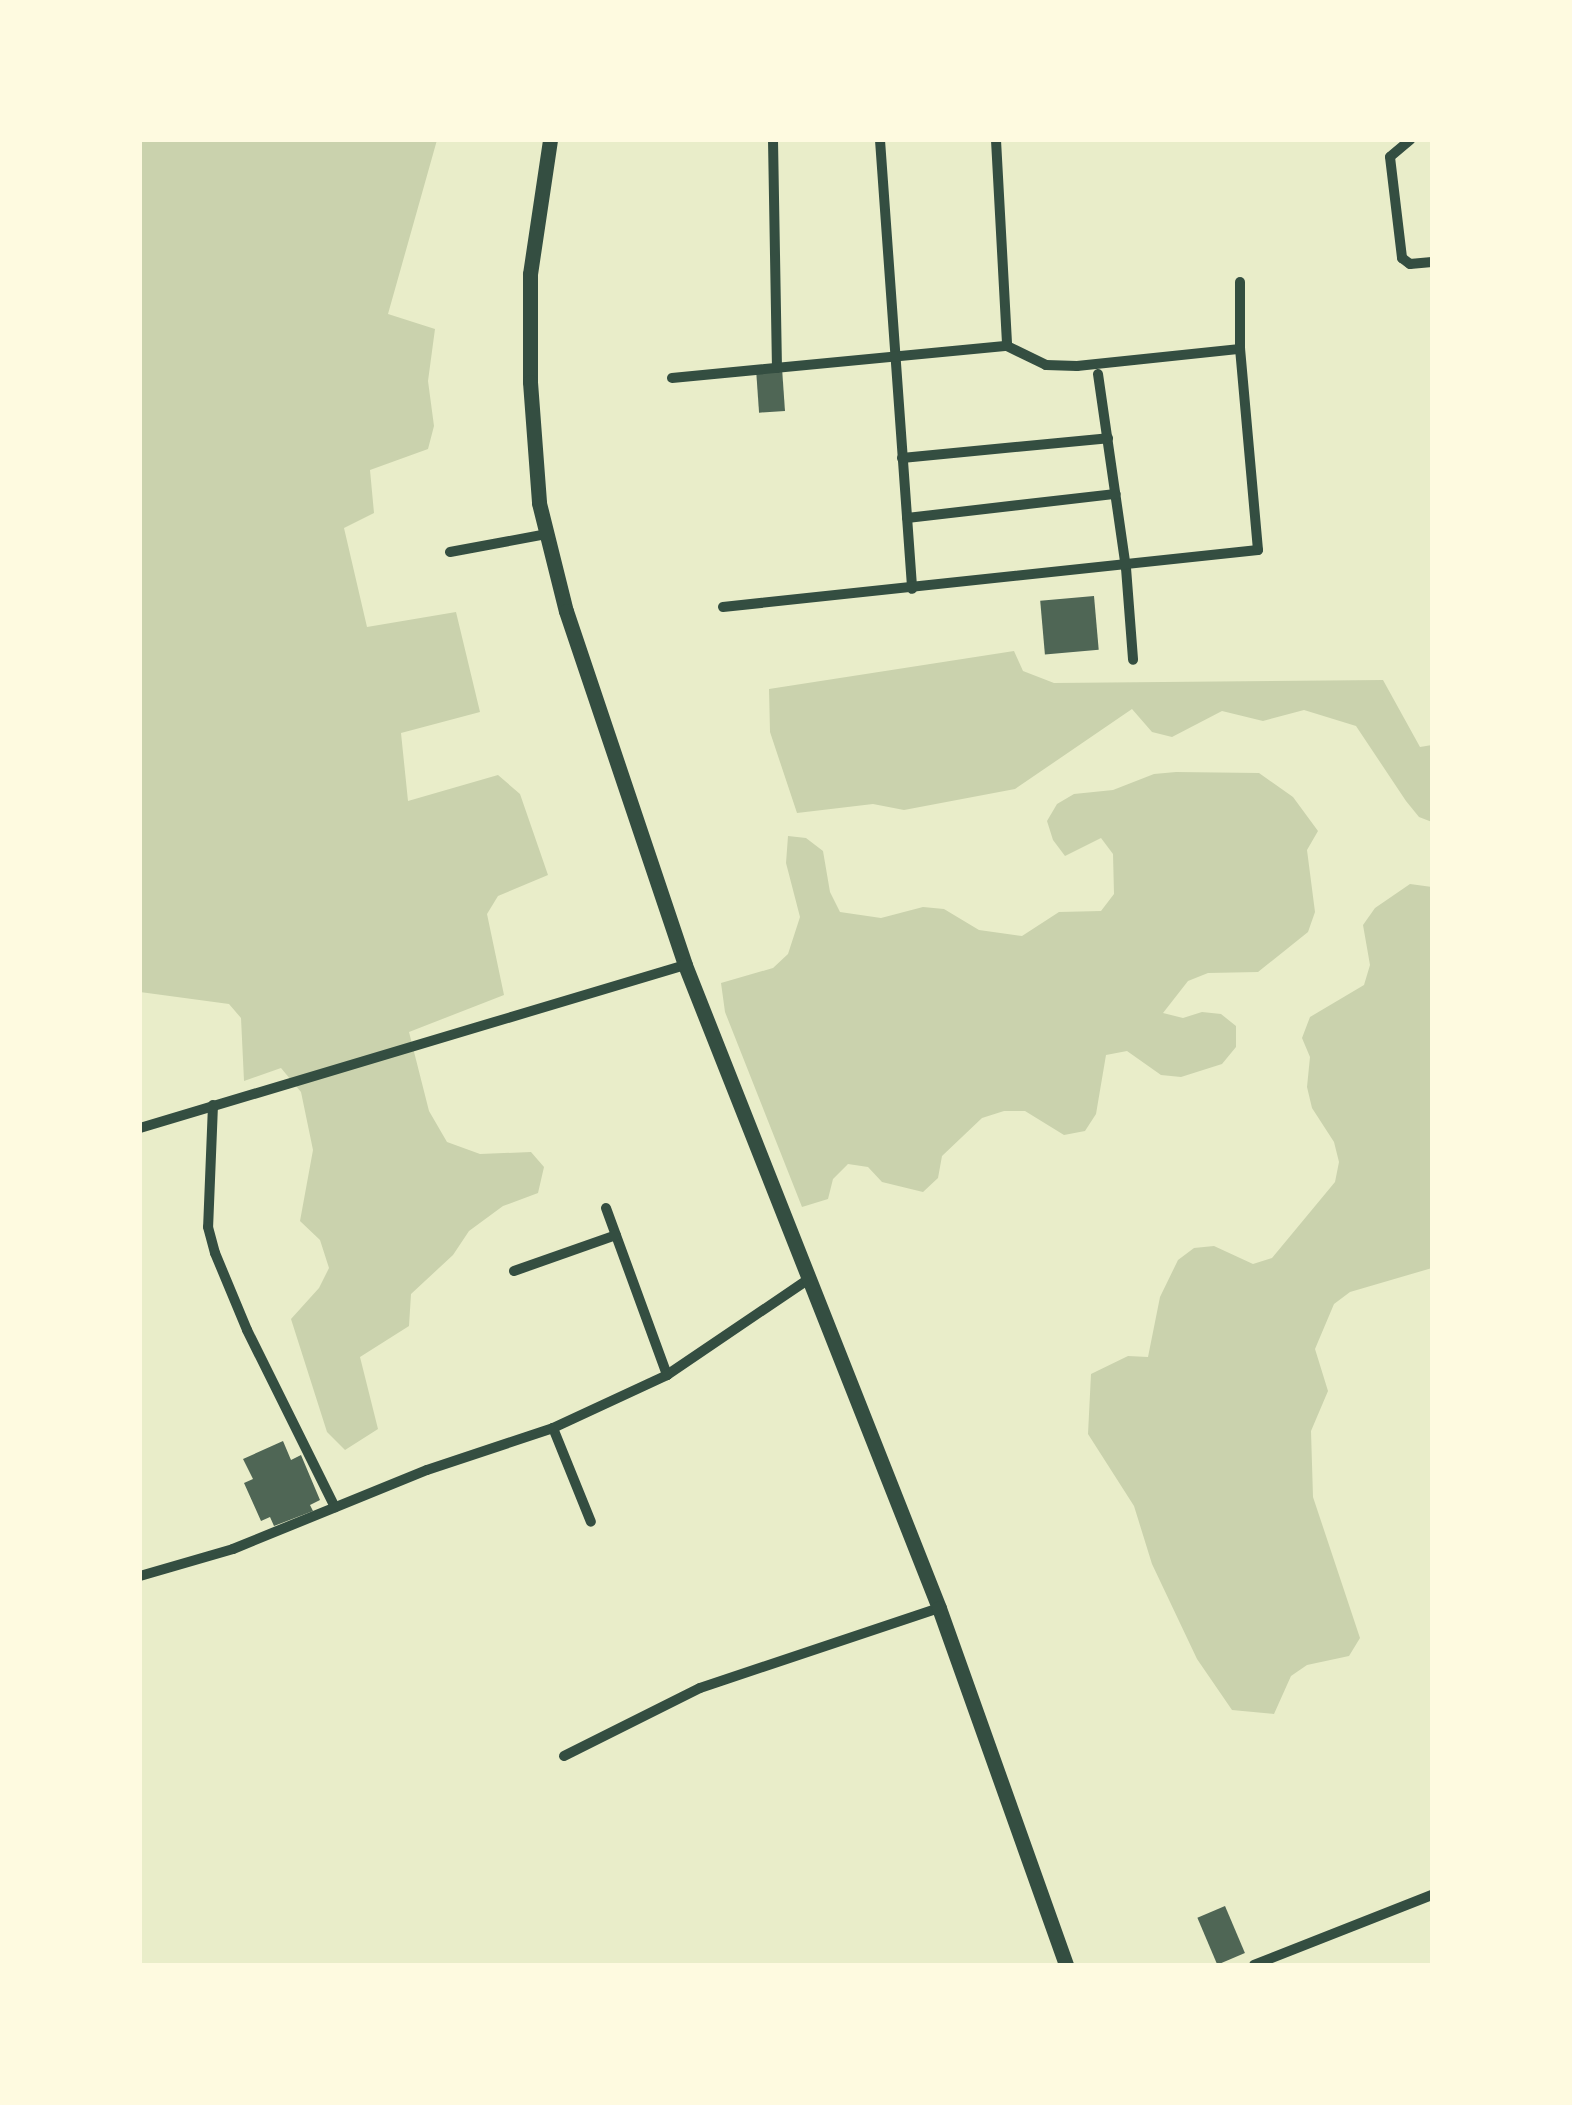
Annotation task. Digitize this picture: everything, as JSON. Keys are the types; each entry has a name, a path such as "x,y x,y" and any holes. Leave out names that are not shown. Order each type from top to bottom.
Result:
{"main road":[{"path":"550,140 530,274 530,382 539,504 566,611 685,964 938,1608 1066,1965"}],"street":[{"path":"773,140 777,368"},
{"path":"880,140 912,589"},
{"path":"996,140 1007,346"},
{"path":"1410,140 1390,158 1402,258 1410,264 1432,262"},
{"path":"723,608 1126,568 1258,550 1240,349 1240,282"},
{"path":"672,378 1007,346 1046,365 1077,366 1240,349"},
{"path":"1098,374 1126,568 1133,660"},
{"path":"902,458 1108,438"},
{"path":"907,518 1116,494"},
{"path":"450,552 547,534"},
{"path":"140,1128 685,964"},
{"path":"213,1105 208,1227 215,1254 247,1330 335,1507"},
{"path":"606,1208 667,1375"},
{"path":"514,1270 616,1235"},
{"path":"140,1576 233,1549 335,1507 554,1428 667,1375 810,1278"},
{"path":"554,1428 591,1522"},
{"path":"564,1756 700,1688 938,1608"},
{"path":"1254,1965 1431,1897"}],"green space":[{"path":"140,140 437,140 388,314 435,329 428,381 434,426 428,449 370,470 374,513 344,528 367,627 456,612 480,712 401,733 408,801 498,775 520,794 548,875 498,896 487,914 504,995 409,1032 429,1111 447,1142 480,1154 531,1152 544,1167 538,1193 503,1206 469,1231 453,1255 411,1294 409,1326 360,1357 378,1429 345,1450 327,1432 291,1319 319,1288 329,1268 320,1240 300,1221 313,1150 301,1092 281,1068 244,1081 241,1018 229,1004 140,992"},
{"path":"1014,651 1023,671 1054,683 1383,680 1420,747 1432,745 1432,822 1419,817 1406,801 1356,726 1304,710 1263,721 1222,711 1172,737 1152,732 1132,709 1015,789 904,810 873,804 797,813 770,732 769,689"},
{"path":"1259,773 1293,797 1318,831 1307,850 1315,912 1308,932 1258,972 1208,973 1188,981 1163,1013 1183,1018 1202,1012 1221,1014 1236,1026 1236,1047 1222,1064 1181,1077 1161,1075 1127,1051 1106,1055 1096,1114 1085,1131 1064,1135 1025,1111 1004,1111 982,1118 942,1156 938,1178 923,1192 882,1182 868,1167 848,1164 833,1179 828,1199 802,1207 725,1012 721,983 773,968 788,954 800,917 786,863 788,836 806,838 823,851 830,892 840,912 881,918 923,907 944,909 979,930 1022,936 1059,912 1101,911 1114,894 1113,854 1101,838 1065,856 1053,840 1047,821 1057,804 1074,794 1113,790 1154,774"},
{"path":"1410,884 1432,887 1432,1268 1350,1292 1334,1304 1315,1349 1328,1391 1311,1431 1313,1497 1360,1638 1349,1656 1307,1665 1291,1676 1274,1714 1232,1710 1197,1659 1152,1564 1134,1506 1088,1434 1091,1374 1128,1356 1148,1357 1160,1297 1178,1260 1194,1248 1214,1246 1253,1264 1272,1258 1335,1182 1339,1162 1334,1142 1312,1108 1307,1087 1310,1057 1302,1038 1310,1017 1364,985 1370,965 1363,925 1375,908"}],"building":[{"path":"782,368 785,411 759,413 756,370"},
{"path":"1094,596 1099,650 1045,655 1040,601"},
{"path":"283,1441 291,1460 301,1455 320,1500 310,1505 313,1511 274,1526 270,1517 261,1521 244,1483 253,1479 243,1459"},
{"path":"1225,1906 1245,1953 1217,1965 1197,1918"}]}
